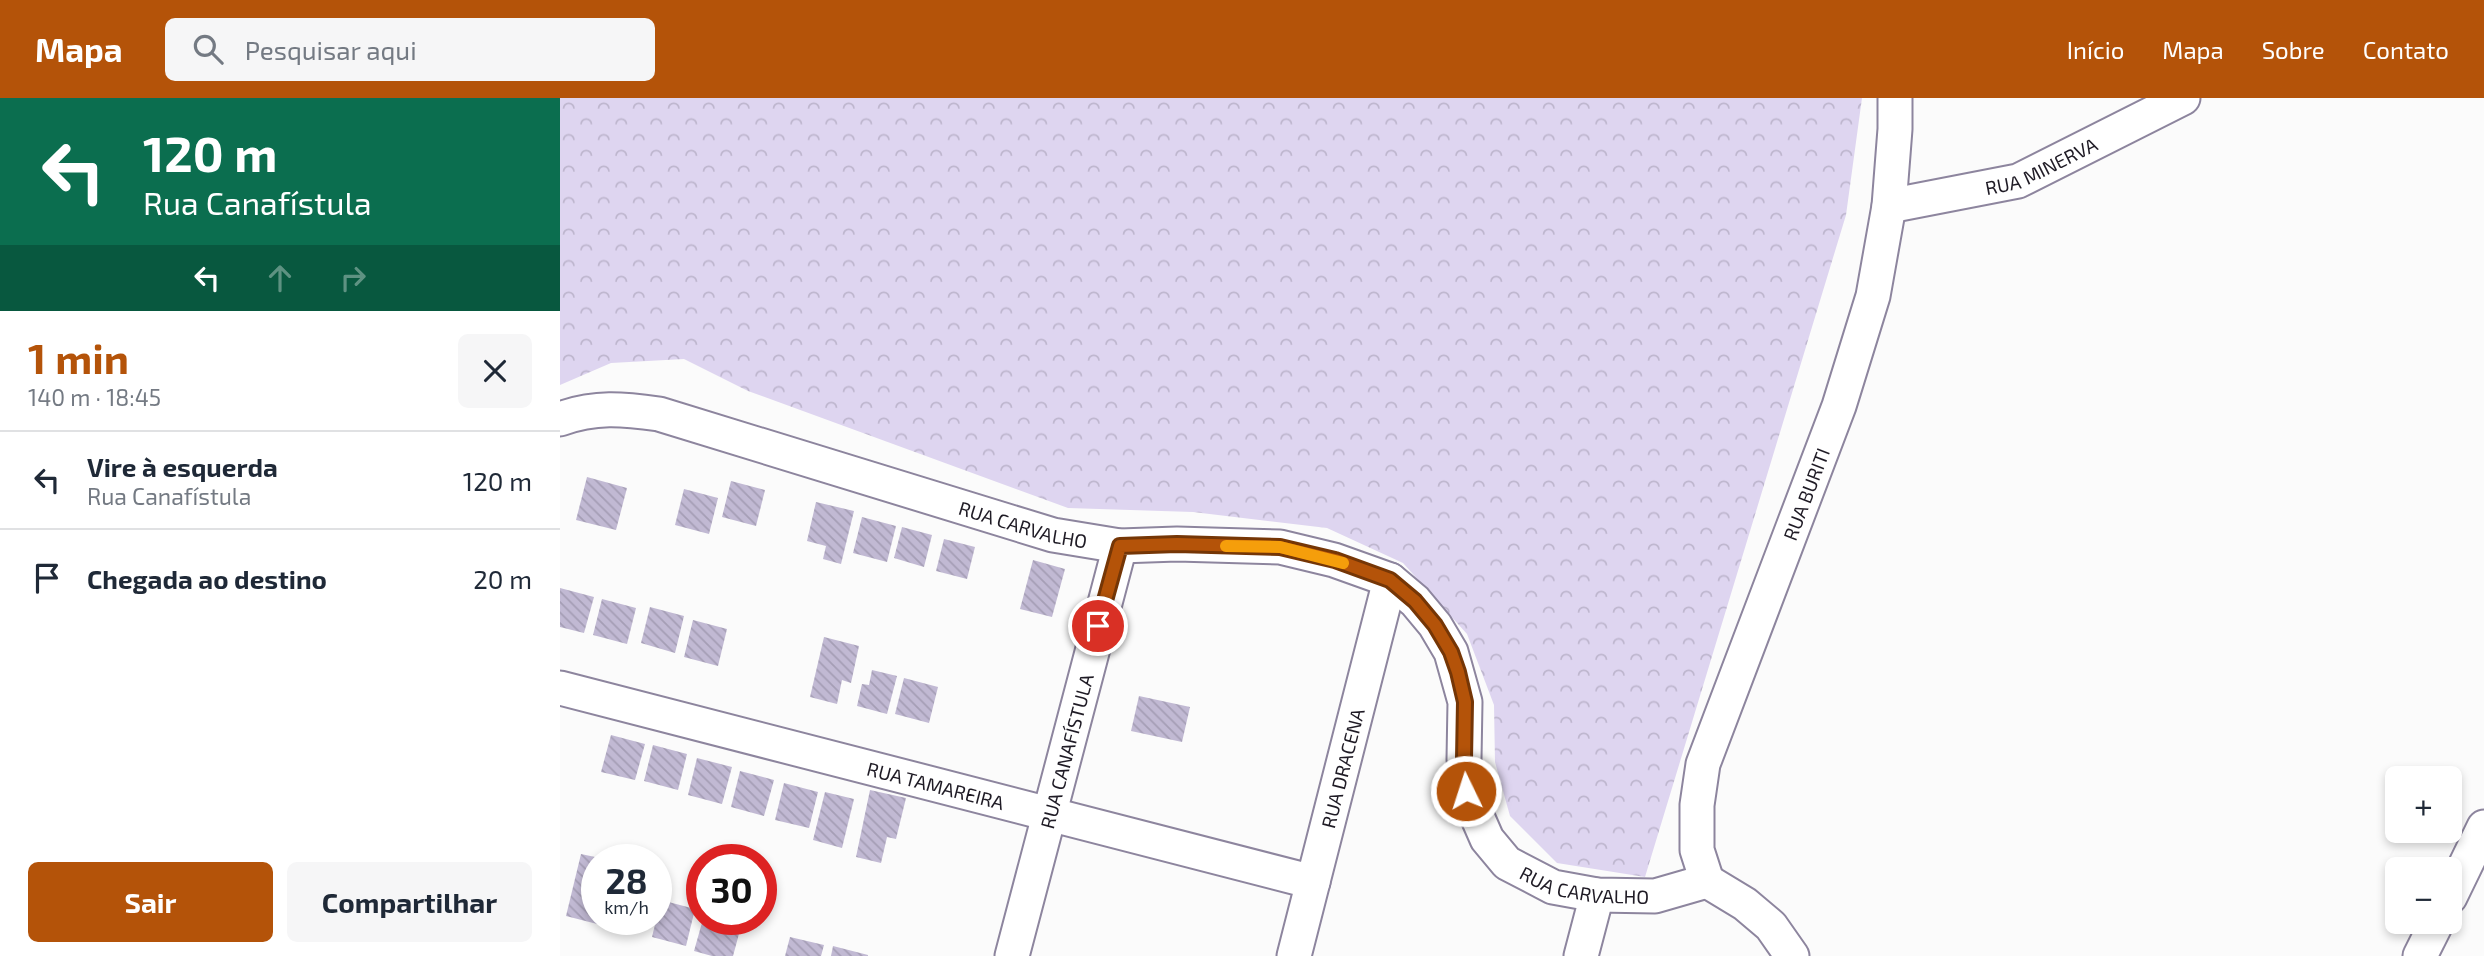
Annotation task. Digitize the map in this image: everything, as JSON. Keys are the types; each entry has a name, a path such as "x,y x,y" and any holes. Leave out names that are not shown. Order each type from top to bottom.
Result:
{"street":[{"name":"RUA BURITI","path":"1707,881 1697,850 1697,806 1703,764 1839,406 1873,296 1889,206 1895,98"},
{"name":"RUA MINERVA","path":"1889,206 2018,181 2183,98"},
{"name":"RUA CARVALHO","path":"560,419 589,410 628,410 659,414 1053,535 1120,546 1177,544 1280,547 1335,560 1390,580 1415,601 1435,625 1451,652 1465,702 1466,791 1488,839 1507,863 1553,887 1597,895 1655,896 1707,881"},
{"name":"RUA CANAFÍSTULA","path":"1012,956 1120,546"},
{"name":"RUA DRACENA","path":"1294,956 1390,580"},
{"name":"RUA TAMAREIRA","path":"560,688 1313,882"},
{"path":"2464,888 2484,827"},
{"path":"1707,881 1745,904 1772,926 1792,956"},
{"path":"1581,956 1597,895"},
{"path":"2420,956 2431,934"}],"green space":[{"path":"560,98 1862,98 1846,215 1645,877 1557,863 1510,816 1495,762 1494,705 1467,634 1403,563 1327,528 1193,512 1068,508 748,391 684,359 611,363 560,385"}],"building":[{"path":"587,477 627,488 616,530 576,520"},
{"path":"731,481 765,490 756,526 722,517"},
{"path":"684,489 718,498 709,534 675,525"},
{"path":"816,502 854,511 841,564 823,559 826,546 807,541"},
{"path":"862,517 896,526 887,562 853,553"},
{"path":"902,527 932,535 924,567 894,558"},
{"path":"944,539 975,547 967,579 936,571"},
{"path":"1033,560 1065,569 1052,617 1020,609"},
{"path":"560,588 594,597 584,633 560,627"},
{"path":"602,599 636,608 627,644 593,635"},
{"path":"650,607 684,616 675,653 641,643"},
{"path":"693,620 727,629 718,666 684,657"},
{"path":"824,637 859,646 851,683 842,680 837,704 810,697"},
{"path":"872,670 897,676 887,714 857,706 862,684 869,685"},
{"path":"904,678 938,687 929,723 895,714"},
{"path":"1139,696 1190,707 1182,742 1131,731"},
{"path":"611,735 645,744 635,780 601,772"},
{"path":"653,745 687,754 678,790 644,781"},
{"path":"697,758 732,767 722,804 688,795"},
{"path":"740,771 774,780 764,816 731,807"},
{"path":"784,783 818,792 809,828 775,820"},
{"path":"870,790 906,798 896,839 887,837 881,863 856,857"},
{"path":"825,792 854,799 842,848 813,840"},
{"path":"581,854 581,920 566,916"},
{"path":"672,903 686,907 686,935 689,935 686,946 652,937 672,935"},
{"path":"698,935 739,935 733,956 712,956 694,951"},
{"path":"790,937 824,945 821,956 785,956"},
{"path":"833,946 868,955 868,956 831,956"}],"slow traffic":[{"path":"1226,546 1280,547 1343,563"}],"route":[{"path":"1098,626 1120,546 1177,544 1280,547 1335,560 1390,580 1415,601 1435,625 1451,652 1465,702 1466,791"}]}
